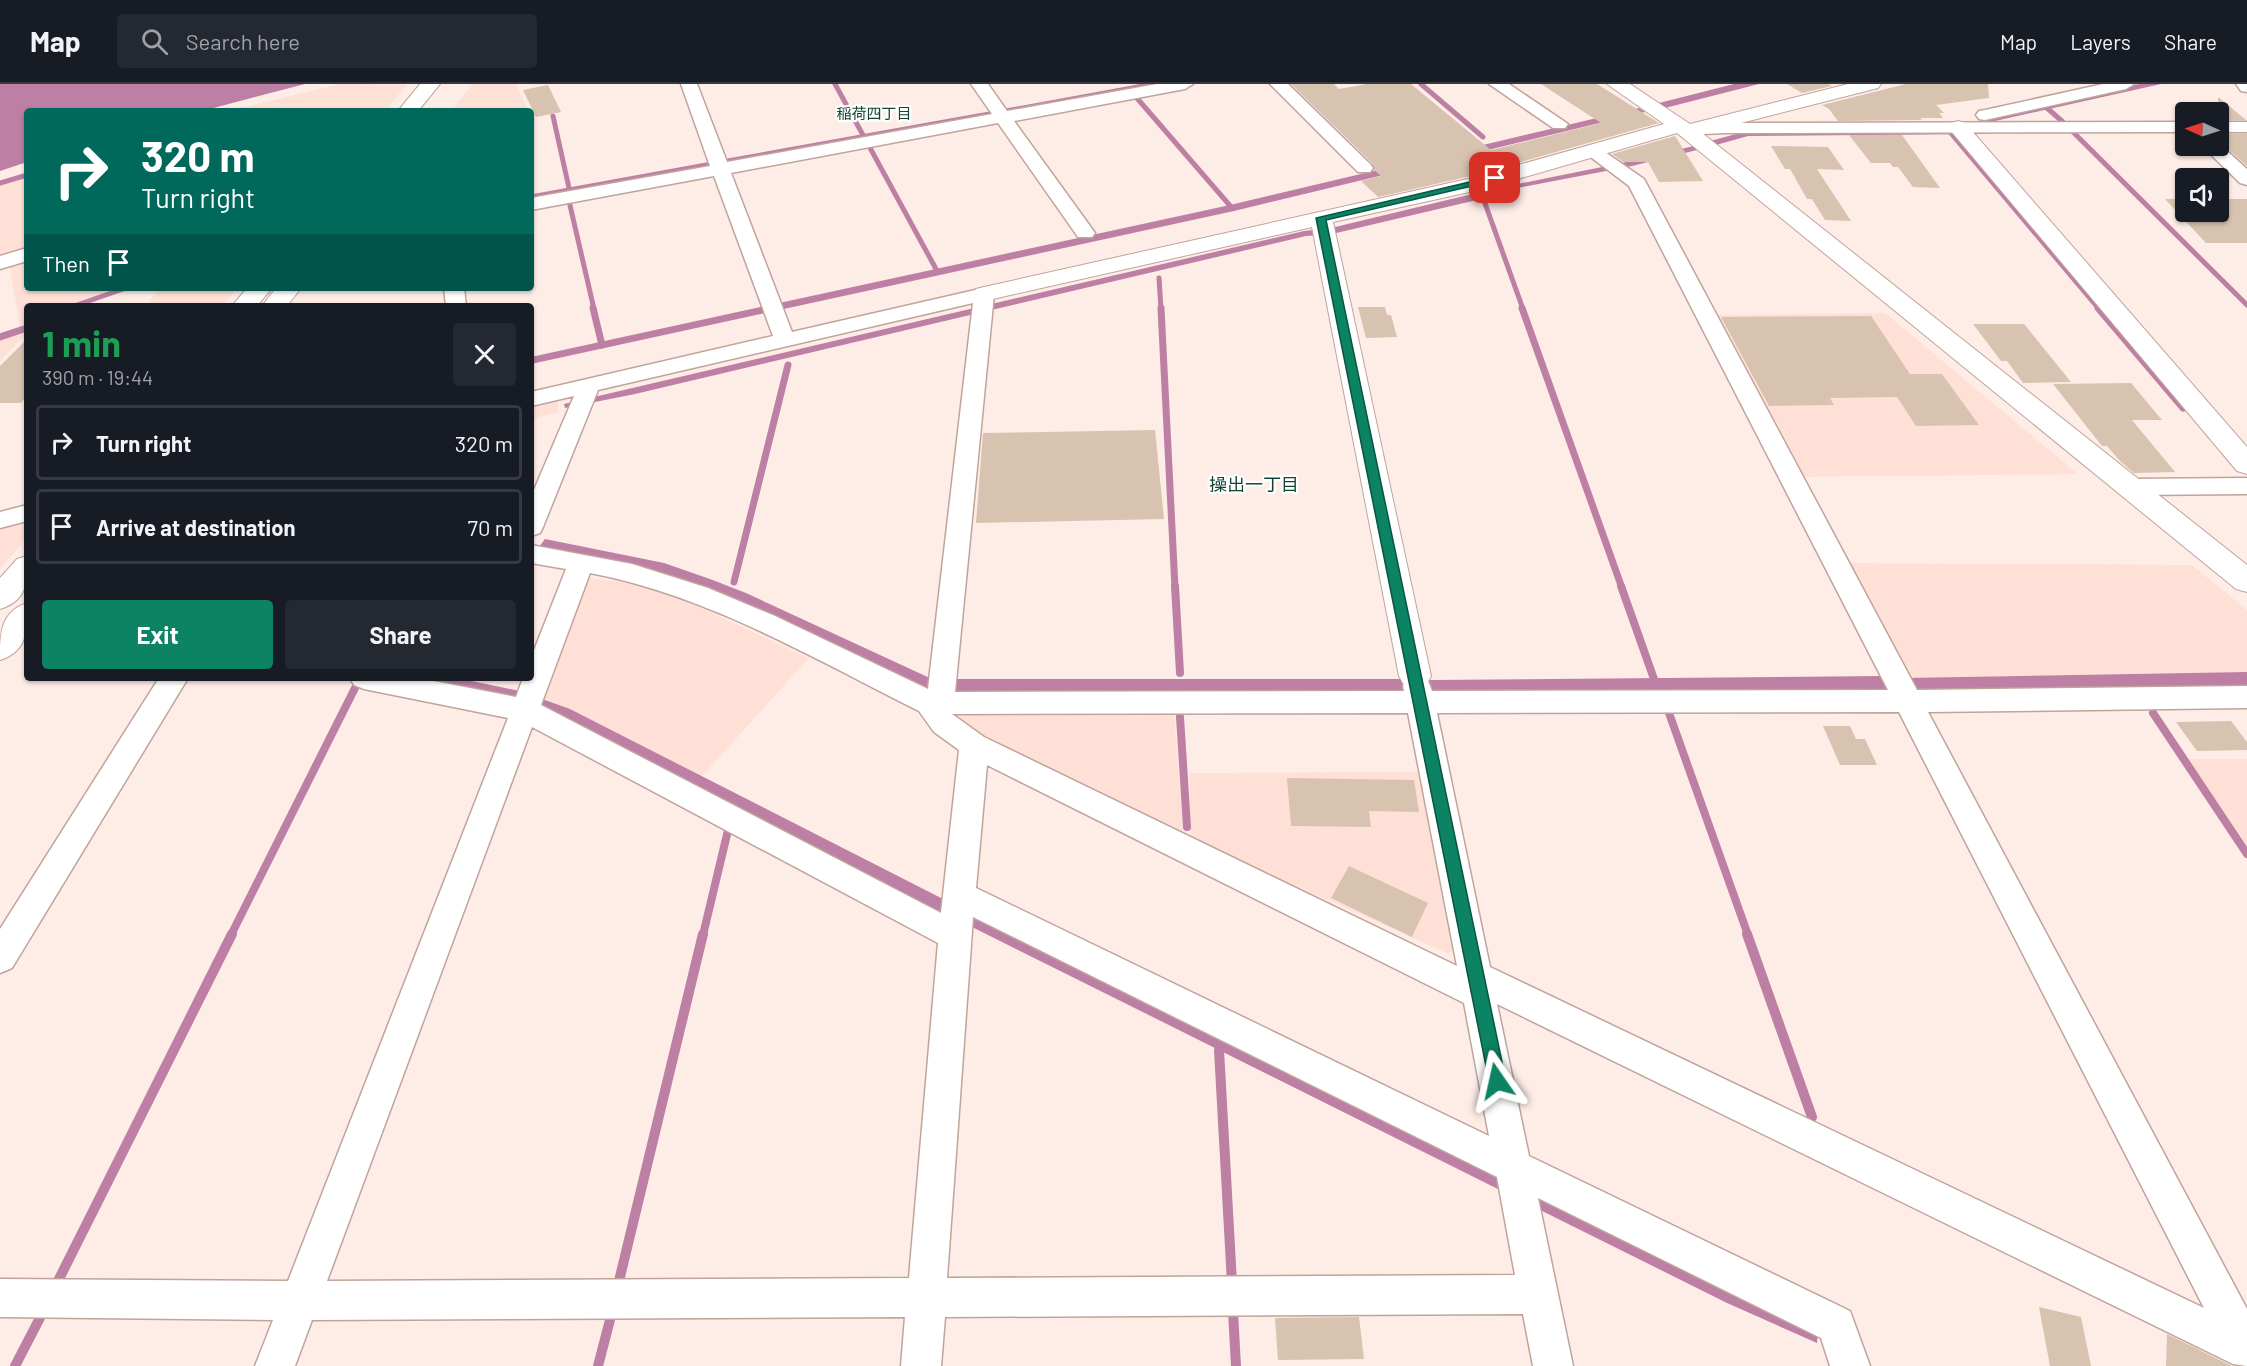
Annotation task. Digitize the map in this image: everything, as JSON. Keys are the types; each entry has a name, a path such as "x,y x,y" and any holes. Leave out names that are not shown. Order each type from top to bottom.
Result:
{"main road":[{"path":"1617,84 1683,128 2247,580"},
{"path":"983,305 1322,227 1475,184 1607,162 1683,128 1871,84"},
{"path":"412,108 438,88"},
{"path":"433,108 438,88"},
{"path":"1970,129 2247,465"},
{"path":"1322,227 1418,691"},
{"path":"247,303 257,291"},
{"path":"276,303 286,291"},
{"path":"0,598 24,570"},
{"path":"0,648 24,618"}],"street":[{"path":"689,84 785,340"},
{"path":"979,84 1085,233"},
{"path":"534,203 1185,84"},
{"path":"1278,84 1364,168"},
{"path":"1497,84 1559,124"},
{"path":"1970,129 1979,117 2126,84"},
{"path":"1683,128 2175,127"},
{"path":"2229,127 2247,127"},
{"path":"2222,156 2247,179"},
{"path":"1607,162 1637,183 2247,1350"},
{"path":"0,263 24,255"},
{"path":"534,399 584,397 785,340 983,305 938,692 944,724 974,745 2247,1350"},
{"path":"534,520 584,397"},
{"path":"2130,487 2247,486"},
{"path":"0,520 24,514"},
{"path":"534,554 581,562 662,581 716,600 938,692 1901,690 2247,696"},
{"path":"275,1366 581,562"},
{"path":"0,958 172,681"},
{"path":"384,681 528,702 957,915 1515,1167 1836,1325 1850,1366"},
{"path":"1418,691 1553,1366"},
{"path":"921,1366 957,915 974,745"},
{"path":"0,1298 300,1301 1538,1294"}],"shaded area":[{"path":"0,84 305,84 213,108 24,108 24,163 0,171"},
{"path":"340,84 407,85 388,108 240,108"},
{"path":"473,84 516,84 527,108 453,108"},
{"path":"1734,84 1759,84 1665,108 1659,103"},
{"path":"2139,84 2161,84 1995,121 1985,134 1748,136 1716,145 1710,141 1740,133 1983,124 1984,120"},
{"path":"1639,108 1645,112 1234,211 534,363 534,356 1230,205"},
{"path":"1698,145 1701,149 1632,166 1496,192 1481,199 1332,234 1306,236 635,394 565,408 564,404 1304,231 1331,228 1493,189"},
{"path":"24,177 24,251 0,259 0,185"},
{"path":"24,258 24,291 109,291 75,303 24,303 24,325 20,327 9,263"},
{"path":"158,291 234,291 224,303 148,303"},
{"path":"1885,313 2078,474 1800,477 1712,315"},
{"path":"24,330 24,336 0,361 0,338"},
{"path":"558,399 558,412 534,418 534,404"},
{"path":"24,522 24,541 0,569 0,526"},
{"path":"545,539 664,563 710,579 746,593 932,679 1431,680 1883,676 1904,678 2247,672 2247,689 932,693 723,594 669,575 539,547"},
{"path":"1843,563 2192,565 2247,610 2247,672 1904,678"},
{"path":"583,577 643,585 706,610 809,658 702,776 570,709 540,697"},
{"path":"420,681 472,681 520,691 570,709 943,899 1818,1329 1817,1343 1727,1303 970,926 943,917 548,710"},
{"path":"956,711 1174,711 1183,834 975,736 955,718"},
{"path":"2188,759 2247,759 2247,845"},
{"path":"1421,772 1455,947 1449,954 1191,839 1189,773"}],"building":[{"path":"1291,84 1334,84 1339,89 1367,84 1411,84 1491,150 1601,123 1541,84 1597,84 1659,123 1471,176 1378,197 1361,181 1381,176 1374,170 1372,163"},
{"path":"1787,84 1828,84 1832,86 1802,93"},
{"path":"1906,84 1988,84 1989,98 1936,105 1944,113 1939,113 1943,118 1920,118 1922,120 1838,121 1829,109 1822,105"},
{"path":"548,85 561,112 536,117 534,108 532,108 523,90"},
{"path":"2229,106 2246,120 2229,120"},
{"path":"2229,134 2247,134 2247,166 2229,150"},
{"path":"1849,135 1902,135 1940,188 1913,187 1898,167 1893,167 1890,163 1871,163"},
{"path":"1675,136 1703,181 1659,182 1648,162 1623,162 1612,154"},
{"path":"1771,146 1828,147 1844,170 1817,169 1851,221 1825,220 1812,199 1807,199 1790,169 1785,169"},
{"path":"2165,199 2175,199 2175,210"},
{"path":"2229,199 2247,199 2247,243 2206,243 2186,222 2229,222"},
{"path":"1358,307 1385,307 1387,315 1391,315 1397,337 1366,338"},
{"path":"1871,316 1910,374 1942,374 1979,425 1916,426 1897,397 1830,398 1834,405 1769,406 1721,317"},
{"path":"1973,324 2024,324 2071,382 2023,383 2007,361 2001,361"},
{"path":"24,342 24,400 21,403 0,403 0,366"},
{"path":"2131,383 2162,420 2132,420 2175,472 2134,473 2107,446 2102,446 2053,384"},
{"path":"1155,430 1164,519 976,523 983,433"},
{"path":"2231,721 2247,742 2247,750 2197,751 2176,722"},
{"path":"1823,726 1850,726 1856,739 1865,739 1877,765 1840,765"},
{"path":"1287,778 1414,780 1419,812 1369,811 1371,827 1291,826"},
{"path":"1349,866 1428,903 1412,937 1331,898"},
{"path":"2039,1307 2081,1317 2091,1366 2050,1366"},
{"path":"1359,1317 1364,1359 1278,1360 1275,1318"},
{"path":"2167,1334 2232,1366 2166,1366"}],"waterway":[{"path":"835,84 863,135"},
{"path":"1006,111 1154,84"},
{"path":"1421,84 1483,137"},
{"path":"1136,97 1232,208"},
{"path":"2047,108 2063,122"},
{"path":"728,161 995,113"},
{"path":"553,116 569,188"},
{"path":"2071,130 2247,305"},
{"path":"1950,132 2099,309"},
{"path":"869,146 936,269"},
{"path":"534,196 712,164"},
{"path":"0,183 24,176"},
{"path":"1482,195 1523,309"},
{"path":"569,201 594,309"},
{"path":"1159,278 1161,309"},
{"path":"83,303 117,291"},
{"path":"593,308 602,345"},
{"path":"1161,308 1175,588"},
{"path":"1522,308 1622,588"},
{"path":"2098,308 2183,408"},
{"path":"0,337 24,329"},
{"path":"734,582 788,365"},
{"path":"1175,586 1180,673"},
{"path":"1621,586 1654,679"},
{"path":"231,935 355,688"},
{"path":"1669,713 1748,935"},
{"path":"2153,713 2247,854"},
{"path":"1180,717 1187,827"},
{"path":"703,935 729,826"},
{"path":"57,1283 232,934"},
{"path":"619,1281 703,934"},
{"path":"1747,934 1812,1117"},
{"path":"1219,1050 1232,1283"},
{"path":"15,1366 43,1312"},
{"path":"1233,1312 1236,1366"},
{"path":"598,1366 611,1316"}],"district":[{"name":"稲荷四丁目","path":"874,113"},
{"name":"操出一丁目","path":"1254,484"}],"route":[{"path":"1495,178 1321,218 1497,1081"}]}
